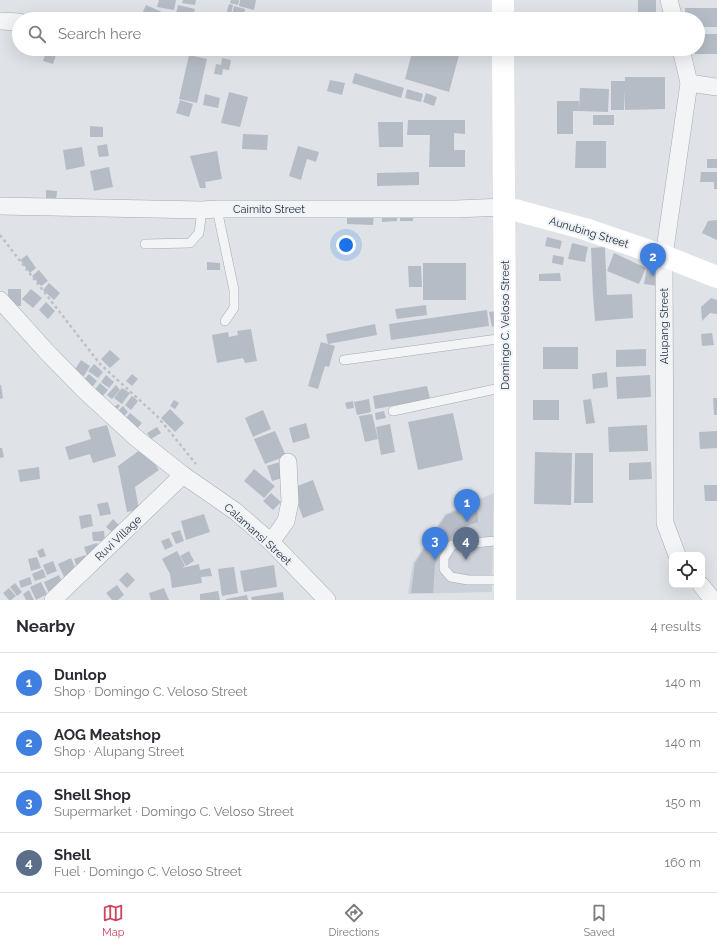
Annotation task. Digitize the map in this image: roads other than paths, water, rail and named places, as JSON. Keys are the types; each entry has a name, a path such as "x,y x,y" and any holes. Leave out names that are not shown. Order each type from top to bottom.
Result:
{"main road":[{"path":"503,0 503,12"},
{"name":"Domingo C. Veloso Street","path":"503,56 505,590"},
{"name":"Aunubing Street","path":"504,207 585,229 664,256 717,277"}],"street":[{"path":"669,0 672,12"},
{"path":"0,21 12,22"},
{"name":"Alupang Street","path":"676,552 665,523 664,256 689,83 683,56"},
{"path":"689,83 717,87"},
{"name":"Caimito Street","path":"0,206 210,210 456,209 504,207"},
{"name":"Calamansi Street","path":"0,300 85,391 134,437 183,475 235,511 271,542 327,600"},
{"path":"271,542 286,521 290,502 288,462"},
{"name":"Ruvi Village","path":"53,600 183,475"},
{"path":"703,588 713,600"}],"lane":[{"path":"145,244 190,244 199,233 210,210"},
{"path":"210,210 234,290 234,308 226,320"},
{"path":"344,360 505,338"},
{"path":"392,411 505,387"},
{"path":"505,590 451,577 444,569 444,558 452,545 506,540"}],"place":[{"name":"AOG Meatshop","path":"653,276"},
{"name":"Dunlop","path":"467,522"},
{"name":"Shell Shop","path":"435,560"},
{"name":"Shell","path":"466,560"}]}
